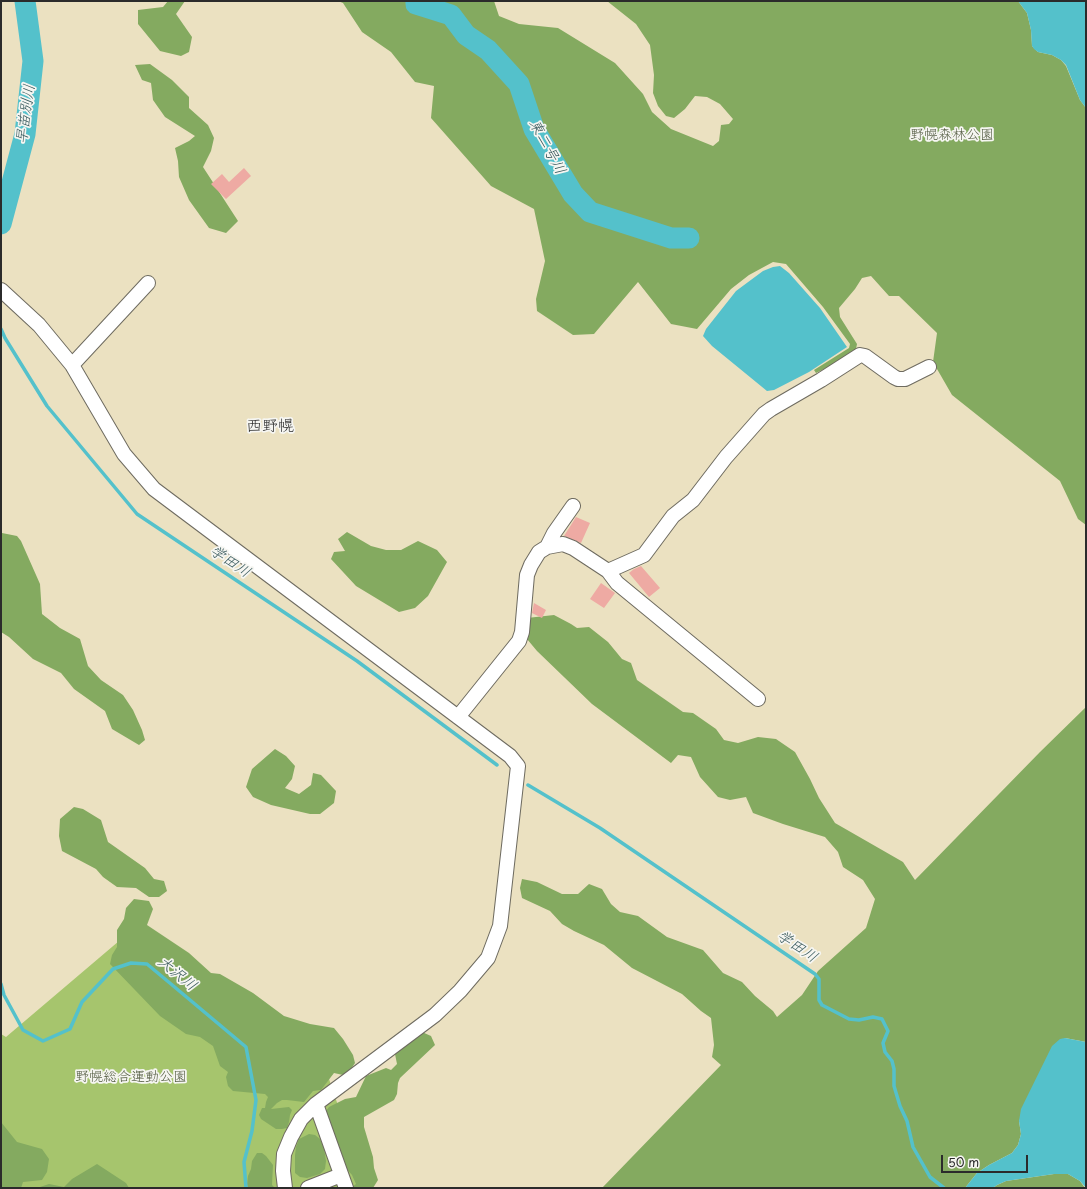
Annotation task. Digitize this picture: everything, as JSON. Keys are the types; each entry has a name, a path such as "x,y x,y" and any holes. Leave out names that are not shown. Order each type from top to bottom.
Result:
{"street":[{"path":"72,365 148,283"},
{"path":"1,290 39,324 72,365 124,454 154,489 510,756 518,766 500,926 488,958 460,991 435,1015 316,1104 301,1119 290,1136 284,1154 283,1171 285,1188"},
{"path":"608,571 644,555 673,516 693,500 726,457 764,414 771,409 822,380 860,355 866,356 898,379 905,380 929,367"},
{"path":"547,547 554,533 573,506"},
{"path":"458,717 519,641 522,632 527,574 531,565 539,552 547,547 563,544 573,548 608,571 616,583 758,699"},
{"path":"316,1104 346,1188"},
{"path":"308,1188 341,1175"}],"green space":[{"path":"168,1 185,1 176,14 192,37 189,52 181,56 160,51 138,24 138,10 163,7"},
{"name":"野幌森林公園","path":"338,1 494,1 499,16 519,24 558,28 615,63 643,94 652,112 671,129 713,146 719,141 721,125 729,124 733,119 720,104 707,97 695,96 685,109 674,118 666,116 658,106 653,93 654,75 650,45 636,24 607,1 1018,1 1027,13 1031,30 1032,46 1038,52 1052,55 1061,60 1066,66 1080,100 1086,108 1086,525 1078,519 1060,481 952,395 933,362 937,333 899,296 889,296 871,276 862,278 839,308 840,317 857,344 855,354 816,373 814,370 849,348 850,344 823,307 786,264 773,262 749,275 731,289 697,329 671,324 638,282 594,334 573,335 537,311 536,299 545,261 534,209 491,186 431,118 434,86 415,82 391,52 362,32 343,3"},
{"path":"150,64 172,80 189,97 189,108 208,125 214,138 211,151 203,167 238,221 226,233 209,228 189,200 179,177 175,148 189,141 195,136 165,117 153,100 151,83 142,80 135,65"},
{"path":"347,532 371,546 386,550 401,550 418,541 437,550 447,562 428,596 415,608 399,612 356,586 331,559 334,552 345,551 338,539"},
{"path":"2,533 17,536 21,541 40,584 42,614 60,628 80,639 88,666 101,680 123,695 133,710 145,740 139,745 112,729 105,711 74,689 61,673 33,659 9,637 1,632"},
{"path":"554,615 577,628 589,627 608,642 622,659 631,663 637,680 683,712 693,713 716,729 724,740 738,743 758,737 776,739 795,752 819,798 835,823 903,862 915,880 1086,707 1086,1042 1065,1038 1019,1121 1021,1134 1018,1145 1012,1153 977,1173 965,1188 602,1188 721,1065 712,1057 714,1045 711,1018 682,994 632,968 604,945 574,931 562,924 550,911 522,898 520,888 522,879 537,882 562,894 578,894 589,884 602,889 611,904 620,912 638,916 667,937 703,950 723,973 742,982 755,996 773,1011 777,1017 802,995 818,971 866,928 875,899 863,880 843,867 838,852 825,837 753,813 746,797 730,800 718,797 700,777 691,757 678,755 671,763 592,704 537,651 527,639 527,618"},
{"path":"275,749 286,756 295,766 292,779 285,788 299,794 311,785 313,773 321,775 336,791 334,803 320,814 310,814 271,805 253,797 246,787 252,769"},
{"path":"74,807 83,809 101,820 108,842 145,868 154,879 164,881 167,891 159,897 149,897 136,888 117,887 103,877 96,869 62,851 59,836 60,819"},
{"path":"134,899 149,901 153,909 147,925 189,953 211,973 220,974 253,993 284,1016 310,1024 334,1028 353,1055 355,1063 351,1069 343,1075 334,1073 321,1090 313,1091 304,1102 282,1100 277,1103 271,1109 289,1107 292,1110 287,1128 276,1129 261,1119 259,1115 262,1108 265,1108 268,1097 265,1094 233,1091 228,1086 226,1077 228,1072 220,1066 213,1046 200,1037 186,1034 160,1016 110,964 112,955 117,947 117,930 124,919 126,908"},
{"name":"野幌総合運動公園","path":"119,941 329,1079 366,1188 1,1188 1,1034 6,1037"},
{"path":"422,1032 431,1036 435,1045 400,1078 397,1094 394,1100 364,1117 364,1127 378,1180 373,1188 351,1188 356,1184 352,1175 345,1167 337,1148 336,1137 329,1124 326,1111 329,1107 345,1099 356,1097 366,1076 386,1068 391,1070 397,1064 395,1054 398,1048"},
{"path":"1,1122 17,1142 42,1149 49,1159 47,1172 42,1180 23,1182 21,1188 1,1188"},
{"path":"309,1134 315,1135 320,1139 324,1148 326,1161 325,1169 320,1174 307,1178 300,1177 295,1173 295,1155 299,1139"},
{"path":"257,1153 262,1153 266,1156 273,1165 272,1185 275,1188 248,1188 248,1176 252,1161"},
{"path":"97,1164 126,1183 129,1188 37,1188 49,1184 64,1187 72,1179"},
{"path":"1054,1174 1068,1174 1080,1181 1085,1188 993,1188 1006,1181"}],"water":[{"path":"1018,1 1086,1 1086,108 1080,100 1066,65 1052,55 1038,52 1032,46 1031,30 1027,13"},
{"path":"780,266 789,273 820,308 847,347 809,372 774,390 767,391 712,346 703,336 706,329 736,291 763,271"},
{"path":"1065,1038 1086,1042 1086,1188 1080,1181 1068,1174 1054,1174 1006,1181 993,1188 965,1188 977,1173 1012,1153 1018,1145 1021,1134 1019,1121 1021,1109 1052,1046 1060,1039"}],"building":[{"path":"244,168 251,176 226,199 211,184 222,174 229,182"},
{"path":"576,517 590,523 581,543 564,536"},
{"path":"641,566 660,588 649,597 629,573"},
{"path":"601,583 615,593 604,608 590,599"},
{"path":"534,603 546,610 542,618 532,613"}],"waterway":[{"name":"早苗別川","path":"1,224 25,134 33,61 25,1"},
{"name":"東二号川","path":"416,1 416,4 451,15 466,35 488,50 519,84 534,129 573,194 590,212 671,238 689,238"},
{"name":"学田川","path":"1,329 47,406 137,514 357,661 497,765"},
{"name":"学田川","path":"528,785 600,828 815,974 819,979 819,1000 822,1005 849,1019 859,1020 873,1017 882,1019 888,1031 883,1043 885,1052 892,1061 894,1069 894,1086 900,1106 907,1121 913,1147 930,1177 944,1188"},
{"name":"大沢川","path":"1,984 4,995 23,1030 43,1041 70,1029 82,1002 113,969 131,963 147,964 246,1047 256,1100 252,1131 244,1162 246,1188"}],"district":[{"name":"西野幌","path":"270,427"}]}
